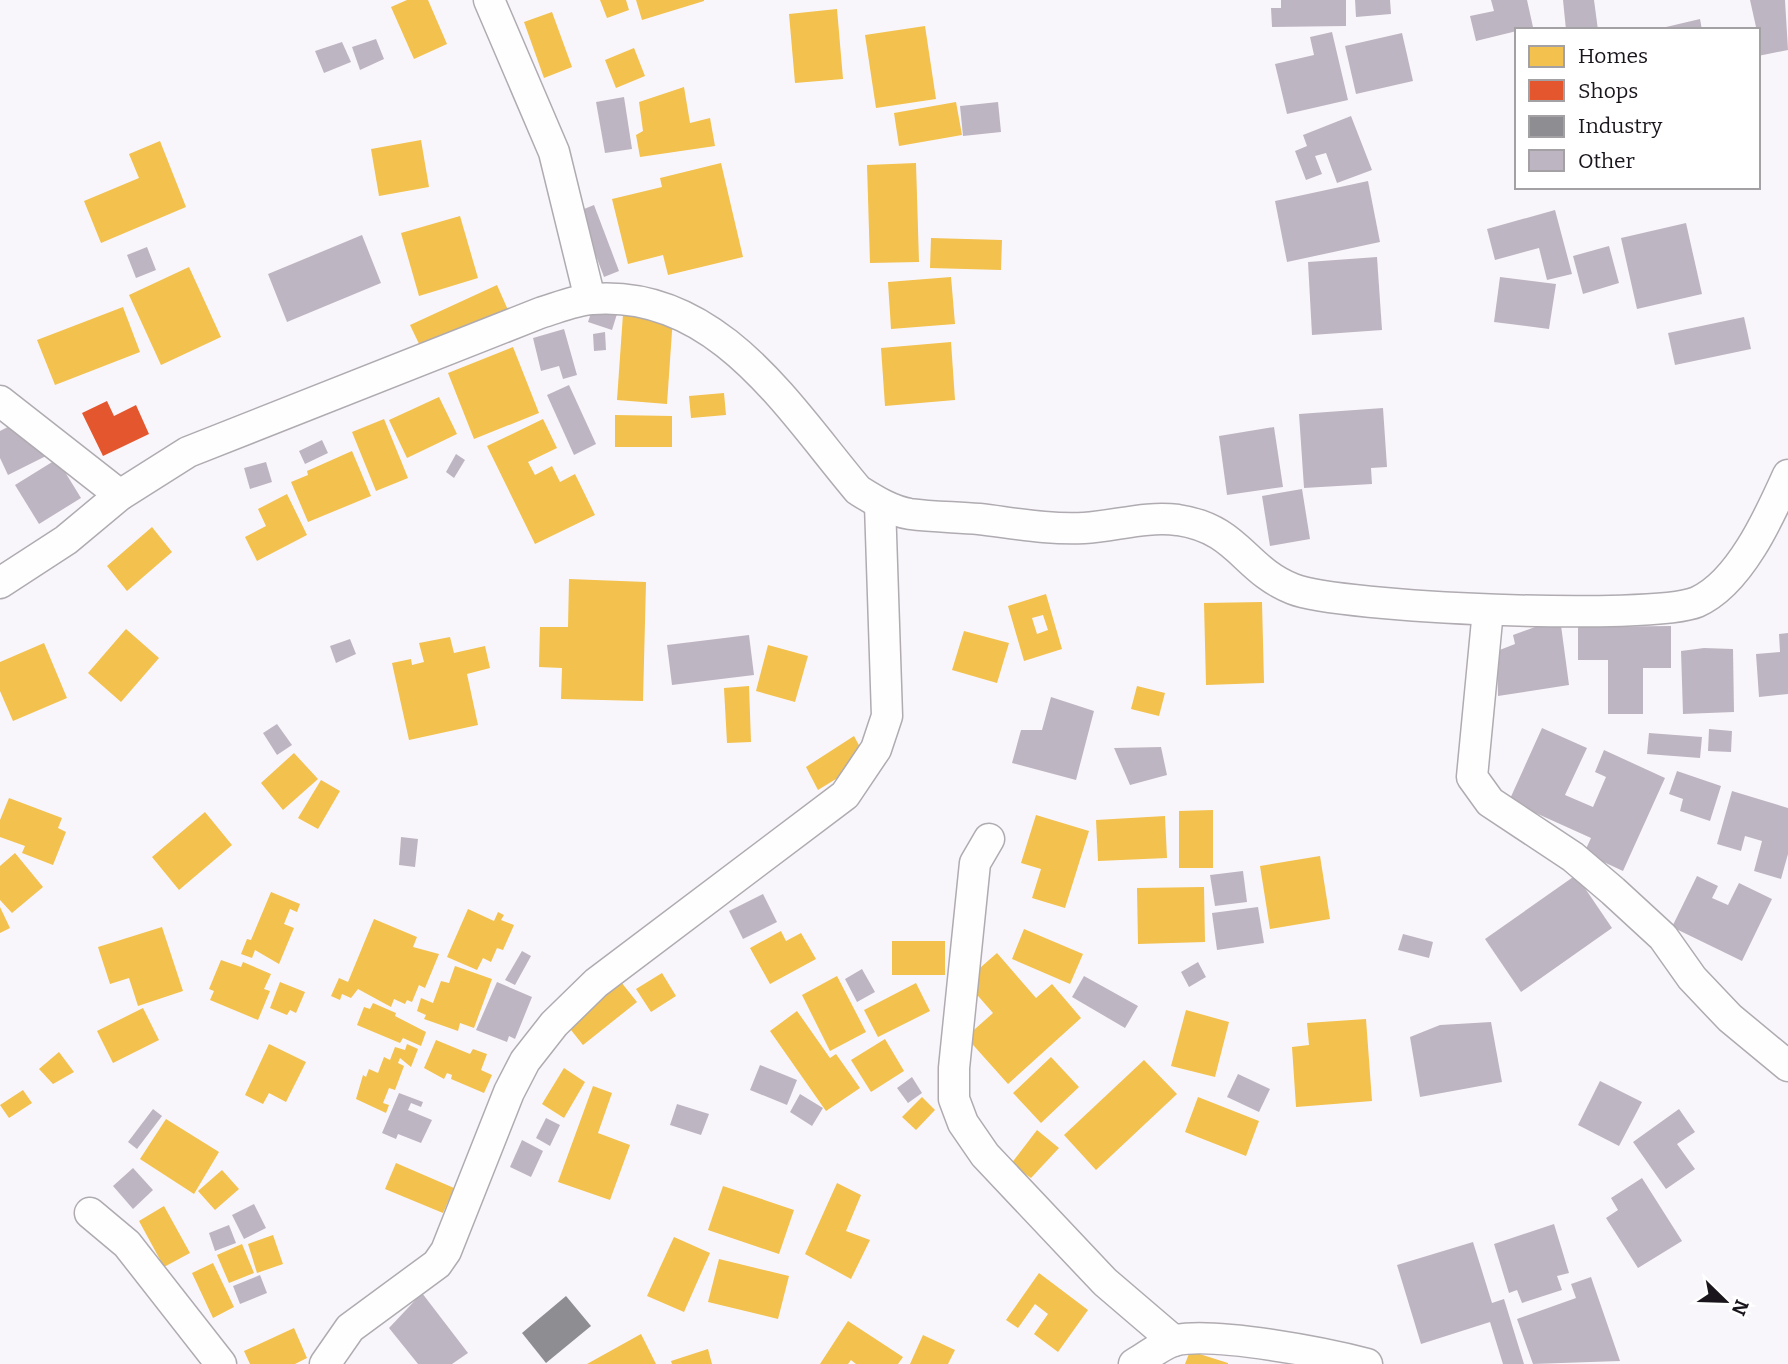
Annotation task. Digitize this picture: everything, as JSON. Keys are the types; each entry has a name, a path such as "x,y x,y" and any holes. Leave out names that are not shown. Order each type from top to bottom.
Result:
{"street":[{"path":"489,0 554,152 590,299"},
{"path":"0,583 66,540 120,495 188,452 540,313 590,299 621,300 686,315 715,332 747,359 858,490 880,505 909,514 1083,528 1148,518 1204,525 1233,541 1268,578 1295,590 1337,598 1488,610 1639,610 1697,602 1724,581 1765,528 1788,475"},
{"path":"0,401 120,495"},
{"path":"325,1364 350,1328 426,1275 446,1251 509,1092 525,1061 554,1024 596,983 845,795 863,773 887,716 880,505"},
{"path":"1488,610 1472,777 1490,802 1573,857 1613,891 1663,937 1692,978 1730,1018 1788,1066"},
{"path":"989,839 975,863 954,1068 954,1098 963,1123 985,1155 1105,1282 1174,1341"},
{"path":"90,1213 127,1244 221,1364"},
{"path":"1134,1364 1174,1341 1208,1338 1348,1362"}],"building: Homes":[{"path":"407,0 428,0 447,44 414,59 391,7"},
{"path":"600,0 626,0 629,10 607,18"},
{"path":"636,0 704,0 704,1 642,20"},
{"path":"837,9 843,79 795,83 789,14"},
{"path":"552,12 572,67 544,78 524,22"},
{"path":"925,26 936,99 876,108 865,35"},
{"path":"634,48 645,76 616,88 605,60"},
{"path":"684,87 690,123 710,118 715,146 640,157 636,135 643,131 639,102"},
{"path":"956,102 962,135 899,146 894,113"},
{"path":"421,140 429,187 379,196 371,149"},
{"path":"160,141 186,207 101,243 84,201 139,178 129,154"},
{"path":"721,163 743,257 668,275 663,255 628,264 612,199 662,187 660,178"},
{"path":"916,163 919,262 870,263 867,165"},
{"path":"460,216 478,278 419,296 401,233"},
{"path":"931,238 1002,240 1001,270 930,268"},
{"path":"189,267 221,337 161,365 129,295"},
{"path":"951,277 955,324 891,329 888,282"},
{"path":"497,285 508,310 422,350 410,325"},
{"path":"123,307 140,352 55,385 37,340"},
{"path":"623,314 673,317 667,404 617,400"},
{"path":"951,342 955,400 885,406 881,348"},
{"path":"513,347 539,413 474,439 448,373"},
{"path":"724,393 726,415 691,418 689,396"},
{"path":"439,397 457,434 407,458 389,420"},
{"path":"615,415 672,416 672,447 615,447"},
{"path":"384,419 408,478 376,491 352,432"},
{"path":"543,419 557,448 528,462 535,475 552,466 560,482 575,474 595,515 535,544 487,446"},
{"path":"352,451 371,496 308,522 291,482 308,475 307,471"},
{"path":"287,494 307,535 257,561 245,537 266,526 258,509"},
{"path":"152,527 172,552 127,591 107,566"},
{"path":"569,579 646,582 643,701 561,699 562,668 539,667 540,627 568,627"},
{"path":"1046,594 1062,649 1024,661 1008,606","holes":["1043,615 1048,630 1037,634 1032,618"]},
{"path":"1262,602 1264,683 1206,685 1204,603"},
{"path":"126,629 159,658 121,702 88,673"},
{"path":"964,631 1009,643 997,683 952,670"},
{"path":"450,637 454,653 485,646 490,668 467,674 478,725 409,740 392,663 411,659 412,665 424,662 419,643"},
{"path":"44,643 67,698 13,721 0,691 0,662"},
{"path":"768,645 808,656 795,702 756,691"},
{"path":"749,686 751,742 727,743 724,688"},
{"path":"1137,686 1165,693 1159,716 1131,709"},
{"path":"854,736 867,760 818,790 806,767"},
{"path":"294,753 318,779 283,810 261,783"},
{"path":"321,780 340,791 318,829 298,818"},
{"path":"9,798 62,818 58,828 66,832 53,865 22,853 25,846 0,837 0,820"},
{"path":"1213,810 1213,868 1179,868 1179,811"},
{"path":"205,812 232,845 179,890 152,857"},
{"path":"1036,815 1089,831 1065,908 1032,898 1041,869 1021,863"},
{"path":"1165,816 1167,858 1098,861 1096,820"},
{"path":"15,853 43,887 12,913 0,900 0,866"},
{"path":"1320,856 1330,919 1270,929 1260,866"},
{"path":"1204,887 1205,942 1138,944 1137,888"},
{"path":"271,892 300,904 297,912 290,909 284,924 294,928 279,964 255,950 252,958 241,954 247,939 251,940"},
{"path":"0,907 10,928 0,933"},
{"path":"468,909 494,921 498,912 504,915 501,920 514,925 503,950 497,948 491,962 483,958 477,970 447,957"},
{"path":"374,919 417,937 413,947 439,954 425,988 419,985 412,1002 407,1000 405,1004 394,999 391,1007 358,989 351,998 342,994 340,1000 331,996 339,978 348,982"},
{"path":"162,927 183,991 138,1006 129,978 110,984 98,947"},
{"path":"1024,929 1083,954 1070,984 1012,959"},
{"path":"781,931 786,941 801,933 816,959 770,984 750,948"},
{"path":"892,941 945,941 945,975 892,975"},
{"path":"997,953 1036,998 1052,984 1081,1018 1008,1084 966,1037 993,1013 965,981"},
{"path":"221,960 241,967 243,962 271,974 264,989 270,991 258,1020 210,1000 214,991 209,989"},
{"path":"455,966 492,979 474,1028 460,1023 458,1031 424,1019 426,1015 417,1011 421,998 433,1003 441,981 449,983"},
{"path":"662,973 676,996 651,1012 636,989"},
{"path":"837,976 866,1032 830,1051 802,995"},
{"path":"280,982 305,992 296,1013 290,1010 287,1015 270,1008"},
{"path":"621,982 637,1002 583,1045 567,1025"},
{"path":"916,983 930,1011 878,1037 864,1010"},
{"path":"373,1003 396,1013 395,1016 426,1032 421,1046 403,1038 400,1043 357,1025 364,1007 370,1009"},
{"path":"143,1008 159,1040 113,1063 97,1031"},
{"path":"1186,1010 1229,1022 1215,1077 1171,1066"},
{"path":"797,1011 830,1058 836,1054 860,1088 826,1111 770,1031"},
{"path":"1366,1019 1372,1101 1296,1107 1292,1047 1309,1045 1307,1023"},
{"path":"885,1039 904,1071 871,1092 851,1060"},
{"path":"436,1040 470,1054 473,1049 487,1054 481,1070 492,1075 484,1093 451,1079 452,1075 447,1073 444,1079 424,1068"},
{"path":"269,1044 306,1062 286,1102 269,1093 263,1104 245,1095"},
{"path":"407,1044 418,1049 411,1067 400,1058 398,1063 404,1066 395,1090 389,1088 383,1103 389,1105 386,1113 356,1099 363,1075 366,1077 369,1069 378,1073 384,1057 390,1060 395,1047 405,1050"},
{"path":"59,1052 74,1072 53,1084 39,1069"},
{"path":"1051,1057 1079,1087 1041,1123 1013,1093"},
{"path":"1144,1060 1177,1094 1096,1170 1064,1135"},
{"path":"564,1068 585,1082 564,1118 542,1104"},
{"path":"593,1086 612,1093 598,1133 630,1145 610,1200 558,1182"},
{"path":"23,1090 32,1103 9,1118 0,1105"},
{"path":"922,1097 935,1110 916,1130 902,1117"},
{"path":"1198,1097 1259,1121 1246,1156 1185,1132"},
{"path":"166,1119 219,1152 194,1194 140,1159"},
{"path":"1037,1130 1059,1148 1031,1178 1011,1164"},
{"path":"396,1163 454,1188 443,1213 385,1189"},
{"path":"222,1170 239,1189 215,1210 198,1191"},
{"path":"837,1183 861,1195 846,1231 870,1240 851,1279 805,1254"},
{"path":"723,1186 794,1210 779,1254 708,1230"},
{"path":"164,1206 190,1253 164,1267 139,1221"},
{"path":"273,1235 283,1264 257,1273 248,1244"},
{"path":"674,1237 710,1253 684,1312 647,1296"},
{"path":"242,1244 254,1273 229,1283 217,1255"},
{"path":"719,1259 789,1276 778,1319 708,1302"},
{"path":"213,1263 234,1307 213,1318 192,1273"},
{"path":"1039,1273 1088,1310 1058,1352 1034,1334 1048,1314 1035,1304 1018,1328 1006,1320"},
{"path":"848,1321 903,1357 898,1364 856,1364 851,1360 848,1364 820,1364"},
{"path":"294,1328 307,1358 295,1364 250,1364 244,1351"},
{"path":"641,1334 656,1364 587,1364"},
{"path":"923,1335 955,1350 948,1364 910,1364"},
{"path":"708,1349 712,1364 672,1364 671,1361"},
{"path":"1190,1351 1228,1363 1228,1364 1185,1364"}],"building: Shops":[{"path":"107,401 114,416 136,405 149,434 103,456 82,413"}],"building: Industry":[{"path":"566,1296 591,1326 546,1363 522,1333"}],"building: Other":[{"path":"1281,0 1346,0 1346,26 1272,27 1271,8 1281,8"},
{"path":"1355,0 1390,0 1391,14 1356,17"},
{"path":"1491,0 1527,0 1533,27 1515,28 1515,31 1476,41 1470,16 1494,11"},
{"path":"1563,0 1594,0 1598,28 1566,28"},
{"path":"1750,0 1785,0 1788,50 1760,56 1760,28 1754,28 1756,27"},
{"path":"1700,19 1702,28 1666,28"},
{"path":"1332,32 1348,100 1287,114 1275,64 1314,55 1310,37"},
{"path":"1402,33 1413,81 1356,94 1345,46"},
{"path":"376,39 384,59 360,70 352,47"},
{"path":"342,42 351,62 324,73 315,51"},
{"path":"624,97 632,149 605,153 596,102"},
{"path":"998,102 1001,132 963,136 960,106"},
{"path":"1351,116 1372,170 1337,183 1326,153 1315,156 1322,174 1306,180 1295,151 1307,146 1303,135"},
{"path":"1368,181 1380,242 1287,262 1275,201"},
{"path":"594,205 619,271 604,277 579,211"},
{"path":"1555,210 1572,274 1547,280 1539,248 1495,260 1487,229"},
{"path":"1686,223 1702,294 1637,309 1621,238"},
{"path":"362,235 381,283 287,322 268,274"},
{"path":"1609,246 1619,283 1583,294 1573,256"},
{"path":"147,247 156,270 136,278 127,255"},
{"path":"1377,257 1382,330 1312,335 1308,262"},
{"path":"1500,277 1556,284 1549,329 1494,322"},
{"path":"593,307 617,314 612,330 588,322"},
{"path":"1744,317 1751,349 1675,365 1668,333"},
{"path":"564,329 577,375 563,379 559,366 541,371 533,338"},
{"path":"605,332 606,350 594,351 593,334"},
{"path":"569,385 596,444 574,455 547,395"},
{"path":"1383,408 1387,467 1371,468 1372,484 1304,488 1299,414"},
{"path":"29,416 48,455 8,475 0,458 0,431"},
{"path":"1274,427 1283,487 1227,495 1219,436"},
{"path":"322,440 328,453 305,464 299,451"},
{"path":"456,454 465,460 454,478 446,472"},
{"path":"57,459 81,498 39,524 15,485"},
{"path":"266,462 272,482 250,489 244,468"},
{"path":"1302,489 1310,539 1270,546 1262,496"},
{"path":"1560,618 1569,685 1498,696 1497,651 1515,644 1513,635"},
{"path":"1671,626 1671,668 1643,668 1643,714 1608,714 1608,660 1578,660 1578,627"},
{"path":"1788,633 1788,694 1759,697 1756,654 1780,652 1779,634"},
{"path":"749,635 754,675 672,685 667,645"},
{"path":"350,639 356,654 336,663 330,646"},
{"path":"1704,648 1733,649 1734,712 1683,714 1681,651"},
{"path":"1051,697 1094,711 1076,780 1012,763 1021,730 1042,730"},
{"path":"277,724 292,745 277,755 263,733"},
{"path":"1542,728 1587,748 1565,795 1593,807 1606,777 1595,772 1604,750 1665,778 1623,871 1584,853 1591,838 1509,801"},
{"path":"1709,729 1732,731 1731,752 1708,751"},
{"path":"1649,733 1702,737 1700,758 1647,754"},
{"path":"1161,747 1167,775 1130,785 1114,748"},
{"path":"1677,771 1721,786 1710,821 1680,811 1683,799 1669,794"},
{"path":"1732,791 1788,808 1788,854 1781,879 1754,871 1762,841 1745,836 1741,851 1717,844"},
{"path":"401,837 418,839 415,867 399,865"},
{"path":"1243,871 1247,902 1215,906 1210,875"},
{"path":"1576,875 1612,928 1521,992 1485,939"},
{"path":"1697,876 1718,886 1712,898 1728,905 1739,883 1772,899 1742,961 1672,927"},
{"path":"763,894 777,922 743,939 729,911"},
{"path":"1258,907 1264,943 1217,950 1212,913"},
{"path":"1403,934 1433,942 1429,958 1398,950"},
{"path":"522,951 531,956 515,985 505,980"},
{"path":"1198,962 1206,977 1189,987 1181,972"},
{"path":"862,969 875,992 857,1002 845,979"},
{"path":"1084,976 1138,1006 1125,1028 1072,997"},
{"path":"497,982 532,997 515,1039 509,1036 507,1042 476,1030"},
{"path":"1491,1022 1502,1082 1420,1097 1410,1037 1440,1025"},
{"path":"760,1065 797,1080 787,1105 750,1090"},
{"path":"1238,1074 1270,1089 1259,1112 1227,1097"},
{"path":"912,1077 922,1093 908,1103 897,1088"},
{"path":"1600,1081 1642,1102 1619,1146 1578,1125"},
{"path":"399,1093 423,1102 421,1107 411,1103 408,1110 432,1120 421,1143 398,1134 396,1139 382,1133"},
{"path":"800,1094 823,1108 812,1126 790,1112"},
{"path":"677,1104 709,1114 701,1135 670,1125"},
{"path":"153,1109 162,1116 137,1149 128,1142"},
{"path":"1679,1109 1695,1132 1677,1144 1695,1169 1666,1189 1633,1142"},
{"path":"546,1118 560,1125 550,1146 536,1138"},
{"path":"522,1140 543,1151 531,1177 510,1167"},
{"path":"133,1168 153,1190 133,1209 113,1186"},
{"path":"1642,1178 1682,1241 1638,1268 1606,1218 1618,1210 1611,1198"},
{"path":"254,1204 266,1228 244,1239 232,1215"},
{"path":"1554,1224 1569,1273 1557,1276 1562,1290 1522,1303 1517,1290 1509,1293 1494,1244"},
{"path":"229,1225 236,1243 215,1251 209,1233"},
{"path":"1473,1242 1492,1303 1504,1299 1524,1364 1503,1364 1490,1322 1421,1344 1397,1265"},
{"path":"260,1275 267,1293 240,1304 233,1286"},
{"path":"1591,1277 1620,1361 1533,1364 1517,1319 1576,1298 1571,1284"},
{"path":"422,1293 468,1353 452,1364 418,1364 389,1328"}]}
